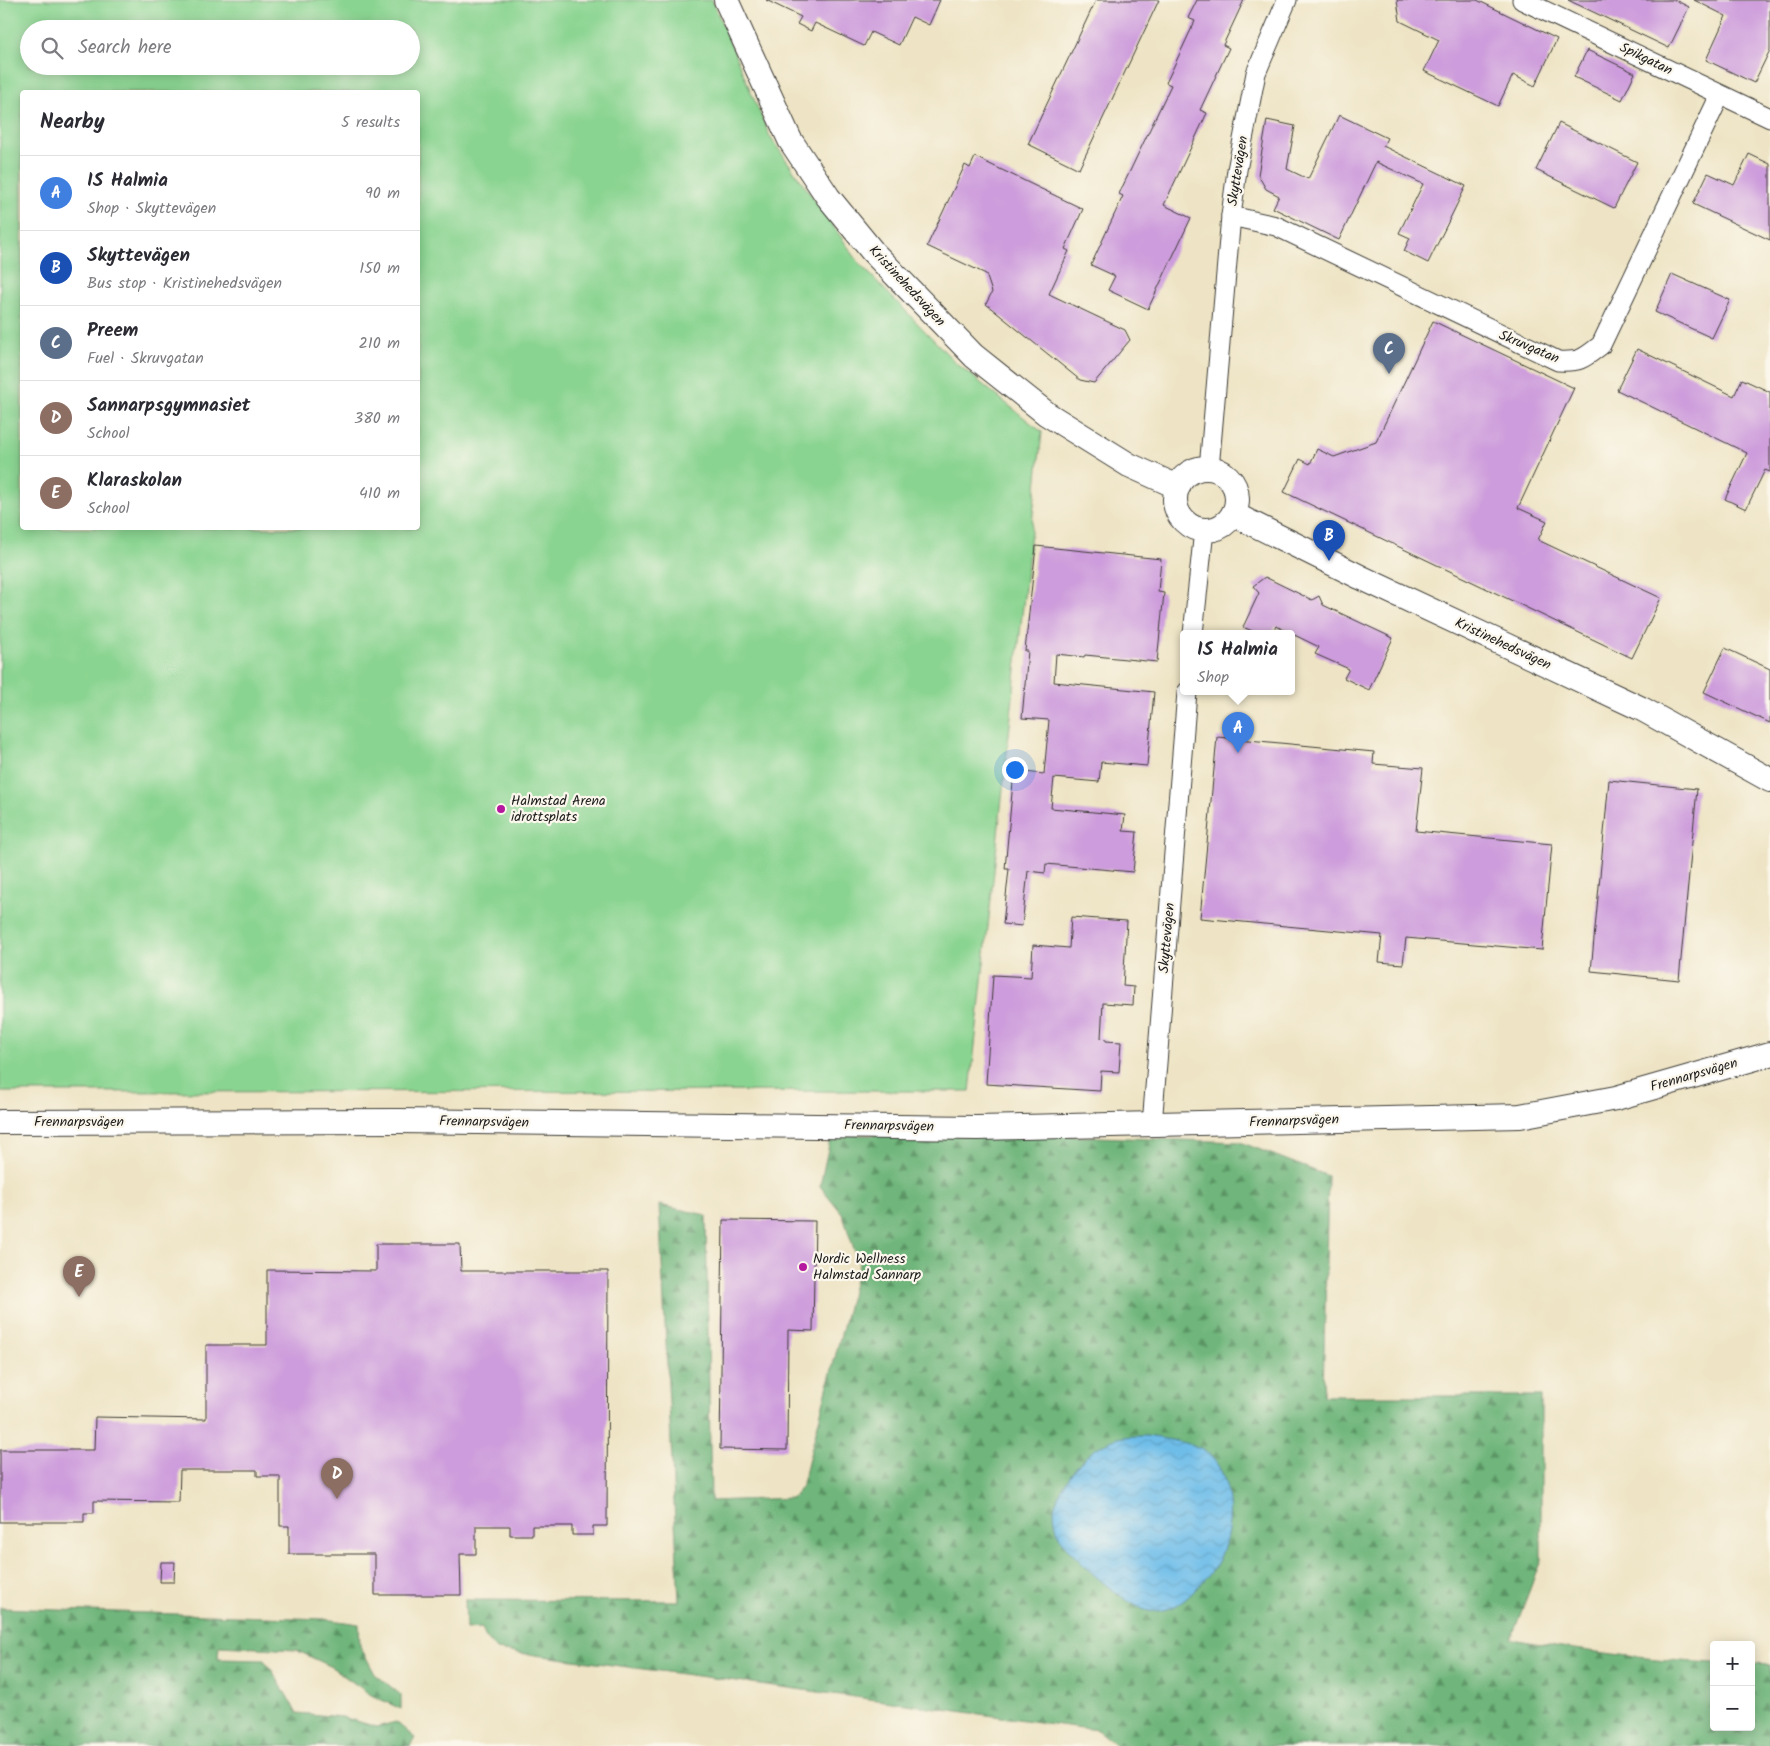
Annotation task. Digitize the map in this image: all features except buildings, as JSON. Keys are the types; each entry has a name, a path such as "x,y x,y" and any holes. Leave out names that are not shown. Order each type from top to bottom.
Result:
{"street":[{"name":"Kristinehedsvägen","path":"726,0 790,140 828,197 874,252 974,356 1047,414 1129,465 1178,487"},
{"name":"Skyttevägen","path":"1209,469 1231,216 1237,170 1256,73 1287,0"},
{"name":"Spikgatan","path":"1522,0 1770,118"},
{"name":"Skruvgatan","path":"1231,216 1276,226 1558,362 1584,359 1600,345 1720,95"},
{"path":"1199,469 1209,469 1224,474 1230,480 1234,486 1237,502 1233,514 1228,521 1221,526 1204,530 1191,526 1181,517 1177,509 1176,500 1178,487 1186,477 1199,469"},
{"name":"Kristinehedsvägen","path":"1233,514 1360,577 1642,709 1770,780"},
{"path":"1193,630 1204,530"},
{"name":"Skyttevägen","path":"1152,1125 1187,695"},
{"name":"Frennarpsvägen","path":"0,1122 399,1121 977,1128 1520,1116 1616,1098 1770,1054"}],"green space":[{"name":"Halmstad Arena idrottsplats","path":"0,0 712,0 770,137 860,264 956,363 1042,432 970,1091 0,1092"},
{"path":"831,1135 1068,1136 1240,1142 1328,1176 1323,1396 1541,1396 1541,1560 1511,1639 1612,1654 1710,1663 1710,1731 1755,1731 1755,1664 1770,1665 1770,1746 1117,1746 1097,1730 496,1650 485,1636 482,1628 466,1629 465,1600 679,1601 659,1205 706,1215 711,1501 793,1498 802,1486 859,1264 842,1213 820,1186"},
{"path":"0,1608 324,1619 359,1624 360,1646 375,1674 401,1695 401,1709 371,1695 330,1666 296,1650 219,1646 218,1659 264,1660 297,1713 342,1717 377,1727 396,1722 415,1738 410,1746 0,1746"}],"water":[{"path":"1146,1436 1185,1443 1204,1450 1215,1462 1223,1477 1228,1494 1230,1512 1224,1548 1217,1564 1181,1603 1159,1611 1148,1611 1138,1607 1097,1578 1063,1542 1057,1531 1054,1513 1056,1502 1072,1472 1093,1451 1119,1438"}],"place":[{"name":"Preem","path":"1389,374"},
{"name":"Skyttevägen","path":"1329,561"},
{"name":"IS Halmia","path":"1238,753"},
{"name":"Halmstad Arena idrottsplats","path":"501,809"},
{"name":"Nordic Wellness Halmstad Sannarp","path":"803,1267"},
{"name":"Klaraskolan","path":"79,1297"},
{"name":"Sannarpsgymnasiet","path":"337,1499"}]}
